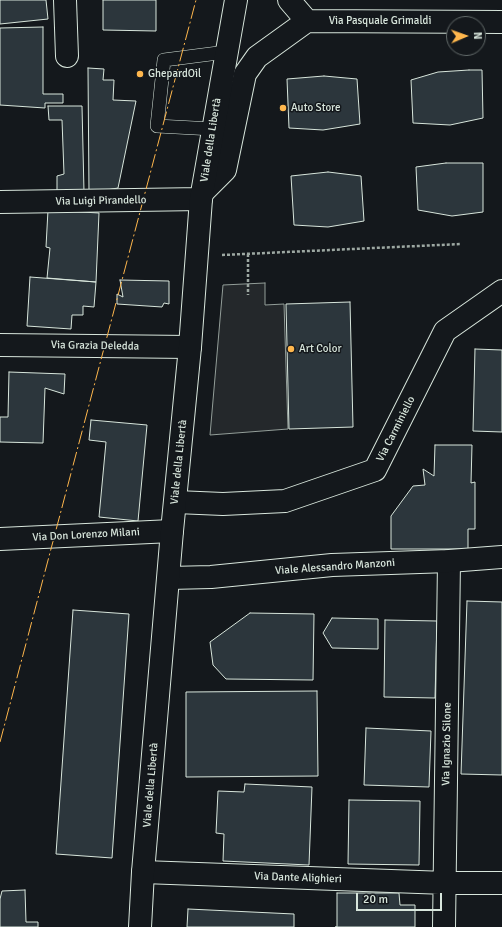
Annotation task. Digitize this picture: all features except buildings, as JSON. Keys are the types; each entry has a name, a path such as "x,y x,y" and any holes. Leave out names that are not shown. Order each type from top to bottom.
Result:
{"street":[{"path":"65,0 67,56"},
{"name":"Viale della Libertà","path":"140,927 143,872 202,196 236,0"},
{"path":"202,196 225,170 245,74 257,57 307,21 289,0"},
{"name":"Via Pasquale Grimaldi","path":"307,21 502,22"},
{"name":"Via Luigi Pirandello","path":"0,202 202,196"},
{"name":"Via Carminiello","path":"176,502 223,504 285,501 375,470 446,331 502,291"},
{"name":"Via Grazia Deledda","path":"0,345 190,347"},
{"name":"Via Don Lorenzo Milani","path":"0,539 172,531"},
{"name":"Viale Alessandro Manzoni","path":"169,578 211,576 332,565 449,561 502,557"},
{"name":"Via Ignazio Silone","path":"444,927 446,883 449,561"},
{"name":"Via Dante Alighieri","path":"143,872 446,883 502,883"}],"lane":[{"path":"213,129 157,126 164,60 226,52"}],"path":[{"path":"215,256 461,244"},
{"path":"248,254 248,295"}],"shaded area":[{"path":"265,283 265,305 284,304 288,429 210,435 223,285"}],"power":[{"path":"0,742 196,0"}],"place":[{"name":"GhepardOil","path":"140,74"},
{"name":"Auto Store","path":"283,108"},
{"name":"Art Color","path":"291,349"}]}
